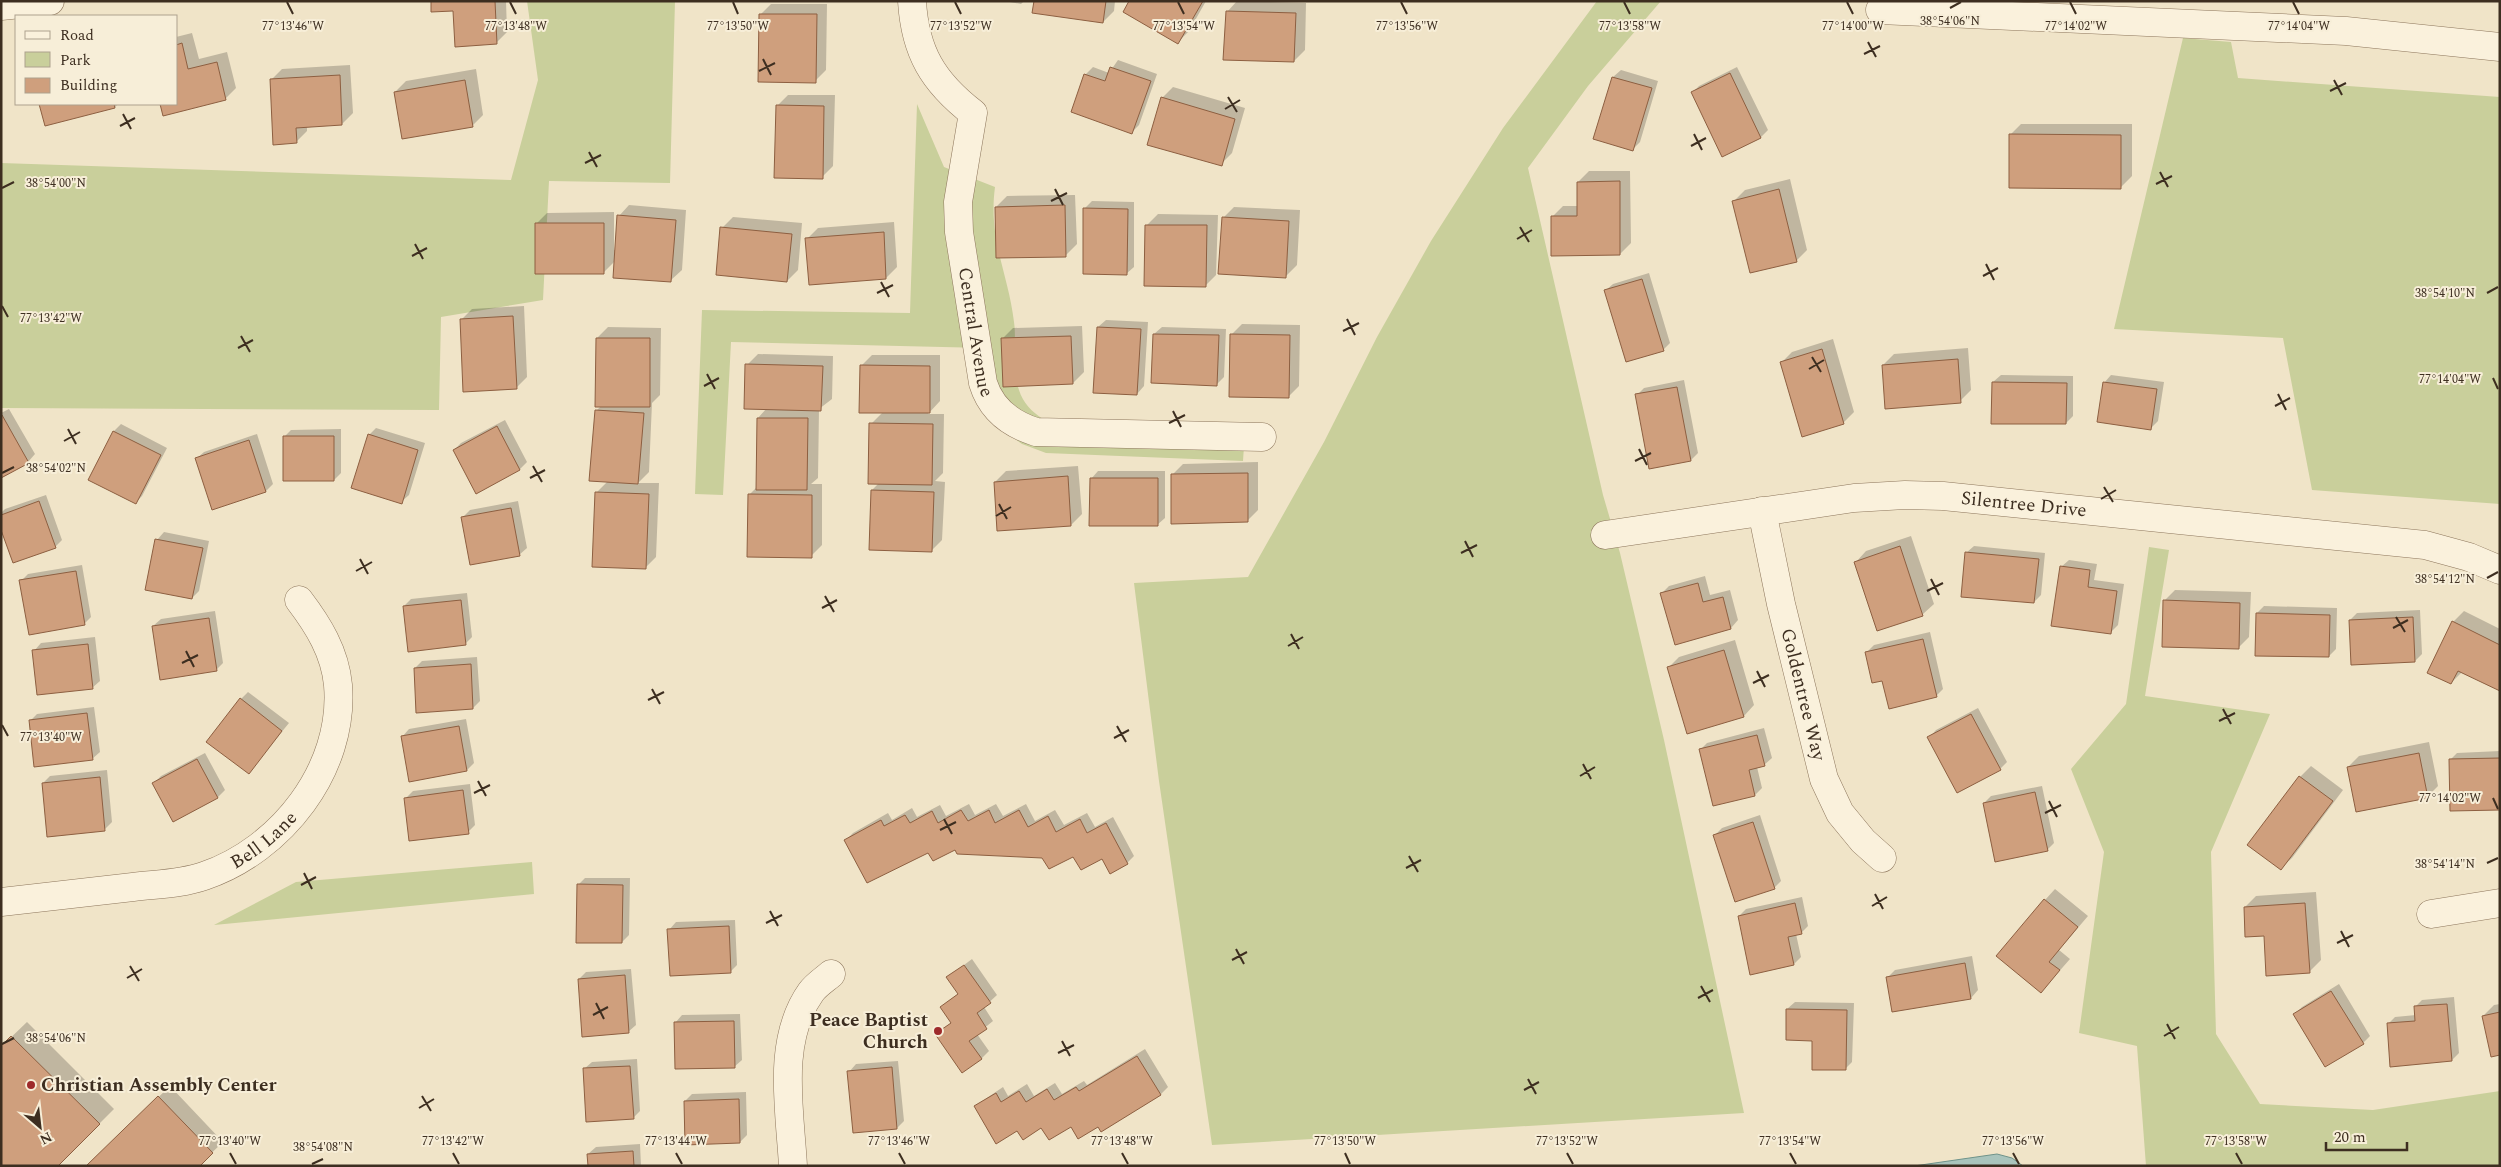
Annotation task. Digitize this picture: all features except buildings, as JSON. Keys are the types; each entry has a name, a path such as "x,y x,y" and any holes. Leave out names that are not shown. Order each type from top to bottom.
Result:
{"street":[{"path":"1,6 50,1"},
{"name":"Central Avenue","path":"912,1 914,26 921,52 936,78 956,100 973,113 958,202 959,232 983,383 986,394 999,413 1020,428 1036,432 1262,437"},
{"path":"1880,10 2346,31 2500,47"},
{"name":"Silentree Drive","path":"1605,535 1854,498 1943,496 2425,545 2469,557 2500,570"},
{"name":"Goldentree Way","path":"1762,511 1781,604 1824,779 1840,813 1863,841 1882,858"},
{"name":"Bell Lane","path":"1,902 170,884 204,876 238,861 270,839 293,816 314,786 329,750 337,716 338,684 331,654 317,624 299,600"},
{"path":"2431,914 2500,904"},
{"path":"793,1166 788,1064 793,1031 812,990 831,974"}],"green space":[{"path":"527,1 675,1 670,183 549,181 543,300 441,317 439,410 1,408 1,163 511,180 538,80"},
{"path":"1597,1 1661,1 1588,86 1528,168 1603,495 1620,553 1664,740 1744,1113 1212,1145 1159,781 1134,583 1248,577 1324,442 1377,337 1431,241 1503,128"},
{"path":"2183,38 2231,42 2238,78 2500,97 2500,504 2312,490 2283,338 2114,329"},
{"path":"917,104 944,167 995,187 994,223 1014,322 1015,374 1021,395 1028,407 1043,419 1245,431 1243,461 1046,453 1022,444 1011,436 985,348 731,342 723,495 695,494 702,310 910,313"},
{"path":"2149,547 2169,550 2145,696 2270,714 2211,852 2216,1034 2260,1104 2373,1110 2500,1091 2500,1166 2146,1166 2137,1046 2079,1033 2104,852 2071,769 2126,704"},
{"path":"532,862 534,894 214,925 296,882"}],"water":[{"path":"1997,1154 2012,1158 2023,1166 1914,1166"}],"place":[{"name":"Peace Baptist Church","path":"938,1031"},
{"name":"Christian Assembly Center","path":"31,1085"}]}
